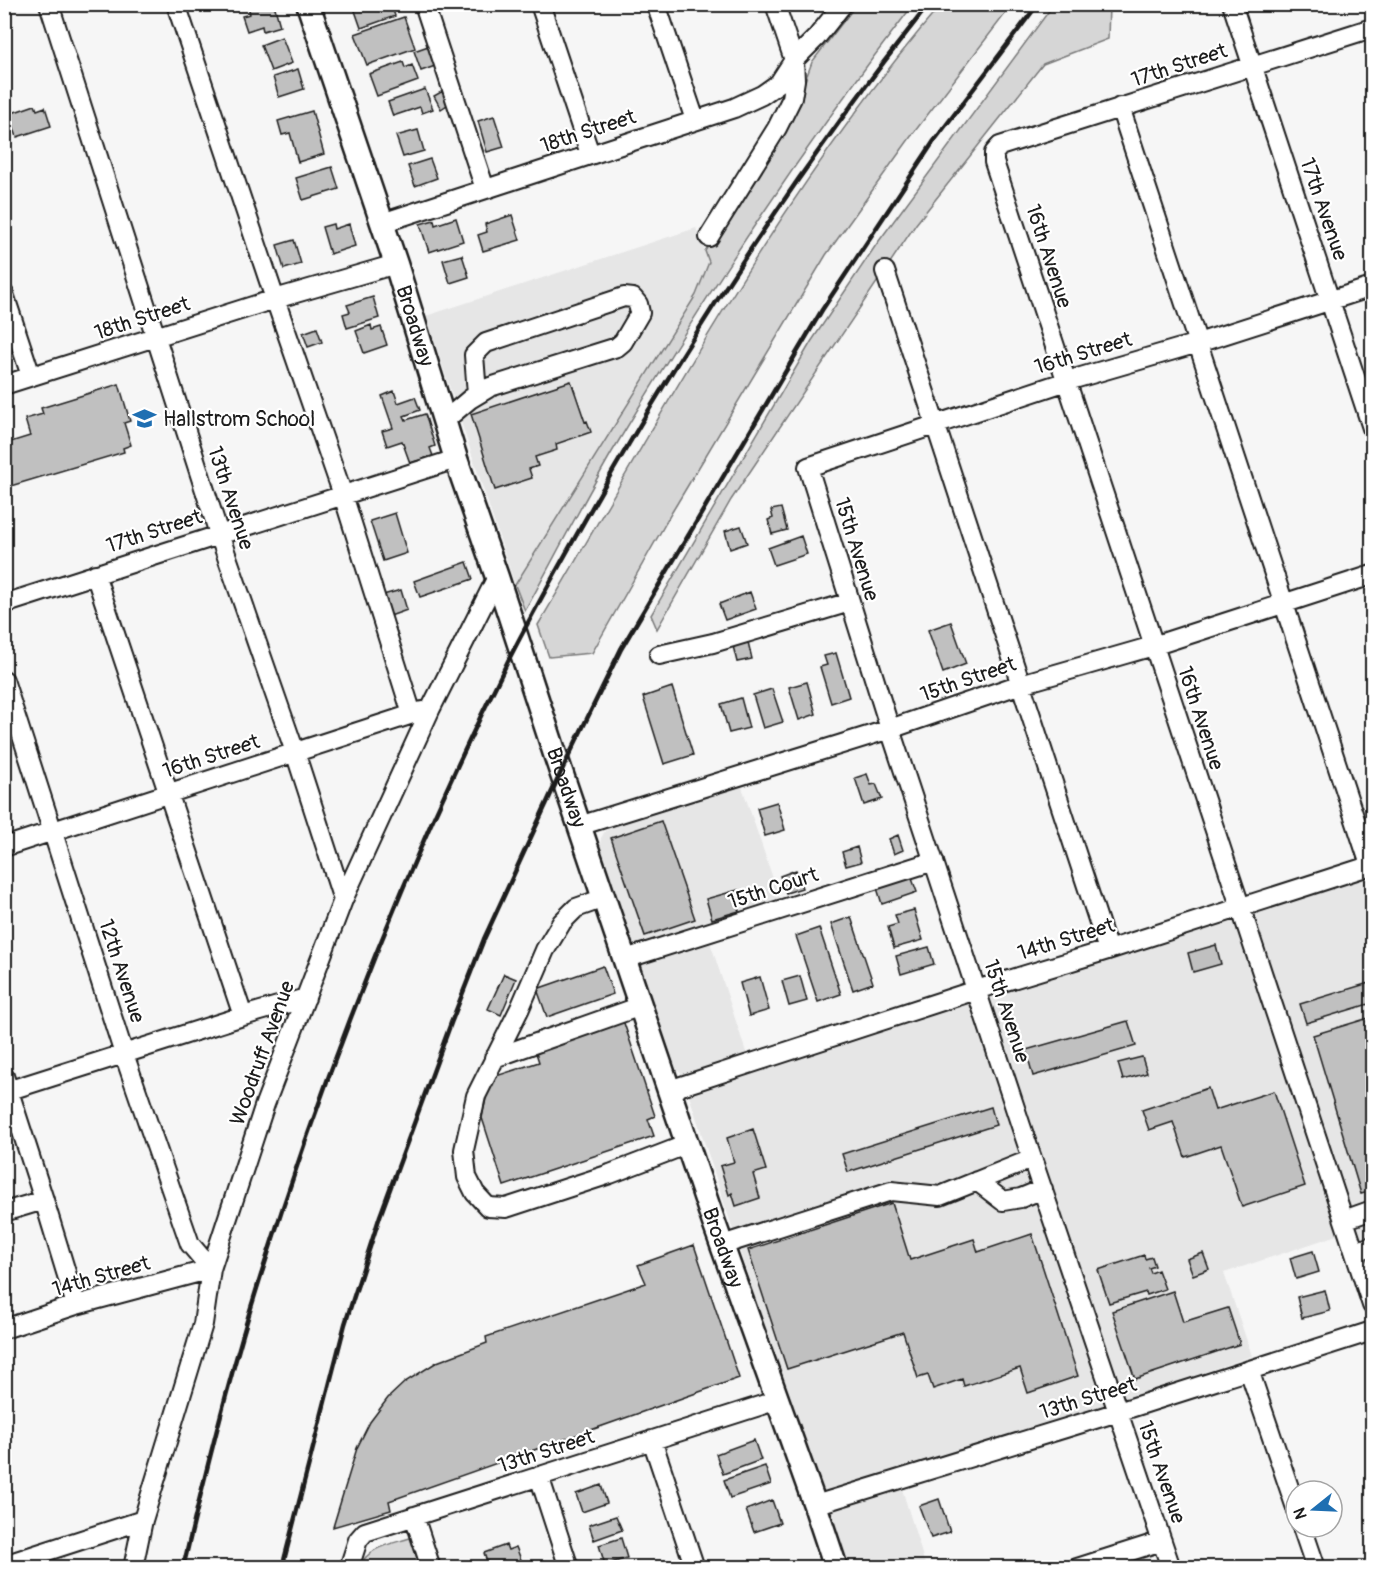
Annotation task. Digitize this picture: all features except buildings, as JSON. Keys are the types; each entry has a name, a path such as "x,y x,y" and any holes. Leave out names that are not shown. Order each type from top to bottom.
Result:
{"main road":[{"name":"Broadway","path":"308,4 396,264 456,459 579,826 722,1245 836,1568"}],"street":[{"name":"13th Avenue","path":"49,4 219,534 295,752 343,900"},
{"path":"177,4 342,495 412,714"},
{"path":"424,4 485,189"},
{"path":"540,4 590,154"},
{"path":"656,4 695,120"},
{"path":"709,237 777,128 792,98 795,80 794,60 775,4"},
{"path":"794,60 816,38 843,4"},
{"name":"17th Avenue","path":"1232,4 1372,428"},
{"name":"17th Street","path":"1000,146 1372,28"},
{"name":"18th Street","path":"382,223 734,108 762,95 779,83 794,60"},
{"path":"1120,107 1371,865"},
{"name":"16th Avenue","path":"1000,146 994,153 994,162 1344,1220 1369,1284 1372,1305"},
{"name":"18th Street","path":"4,385 275,299 396,264"},
{"path":"885,271 1108,950"},
{"name":"16th Street","path":"808,467 935,423 1372,287"},
{"path":"4,294 31,376"},
{"path":"444,422 477,394 490,387 617,347 623,342 639,313 638,304 633,298 624,297 486,343 474,355 477,394"},
{"name":"17th Street","path":"4,604 456,459"},
{"name":"15th Avenue","path":"808,467 890,729 976,990 1171,1568"},
{"path":"95,574 243,1016"},
{"name":"15th Street","path":"579,826 1372,575"},
{"name":"Woodruff Avenue","path":"133,1568 143,1520 203,1324 211,1269 265,1104 343,900 431,708 497,577"},
{"path":"659,655 713,643 850,602"},
{"name":"12th Avenue","path":"4,680 124,1054 189,1244 211,1269"},
{"name":"16th Street","path":"4,847 431,708"},
{"name":"15th Court","path":"625,959 934,861"},
{"name":"14th Street","path":"669,1090 1371,865"},
{"path":"604,898 576,908 562,922 545,950 520,1008 476,1096 464,1150 467,1177 476,1193 488,1207 506,1208 610,1174 688,1144"},
{"path":"76,1305 6,1086 124,1054 306,998"},
{"path":"494,1058 641,1006"},
{"path":"722,1245 891,1191 940,1196 1032,1159"},
{"path":"977,1181 1003,1201 1021,1198 1043,1189"},
{"path":"4,1212 44,1200"},
{"path":"1344,1220 1372,1210"},
{"path":"1355,1252 1372,1246"},
{"name":"14th Street","path":"4,1329 76,1305 211,1269"},
{"name":"13th Street","path":"815,1505 1372,1331"},
{"path":"1249,1370 1286,1479"},
{"name":"13th Street","path":"349,1568 358,1540 365,1532 778,1400"},
{"path":"652,1440 695,1568"},
{"path":"539,1476 569,1568"},
{"path":"414,1516 431,1568"},
{"path":"4,1565 143,1520"},
{"path":"1306,1539 1316,1568"},
{"path":"1077,1568 1162,1541"}],"shaded area":[{"path":"942,4 1012,5 912,135 826,255 672,512 592,653 549,657 538,625 678,385 776,227 828,150 884,75"},
{"path":"1054,4 1109,5 1108,39 1043,64 916,224 731,500 657,629 651,615 811,342 876,245"},
{"path":"856,5 913,5 832,113 682,337 612,452 525,611 515,585 696,295 709,262 705,251 793,114 812,62"},
{"path":"696,228 709,261 696,295 515,585 426,316"},
{"path":"742,787 785,914 709,939 747,1055 1372,856 1372,1321 1367,1323 1337,1235 1224,1273 1252,1356 1089,1412 829,1493 818,1490 682,1074 677,1070 674,1062 600,846 605,831 613,827"},
{"path":"902,1489 926,1567 844,1567 830,1516 834,1509"},
{"path":"410,1538 420,1567 360,1567 363,1560 374,1551"}],"railway":[{"path":"183,1568 236,1357 310,1128 339,1048 402,891 471,737 533,612 614,469 686,349 803,173 929,4"},
{"path":"282,1568 345,1324 380,1216 484,939 561,772 621,649 822,310 934,141 1038,4"}],"place":[{"name":"Hallstrom School","path":"145,419"}]}
